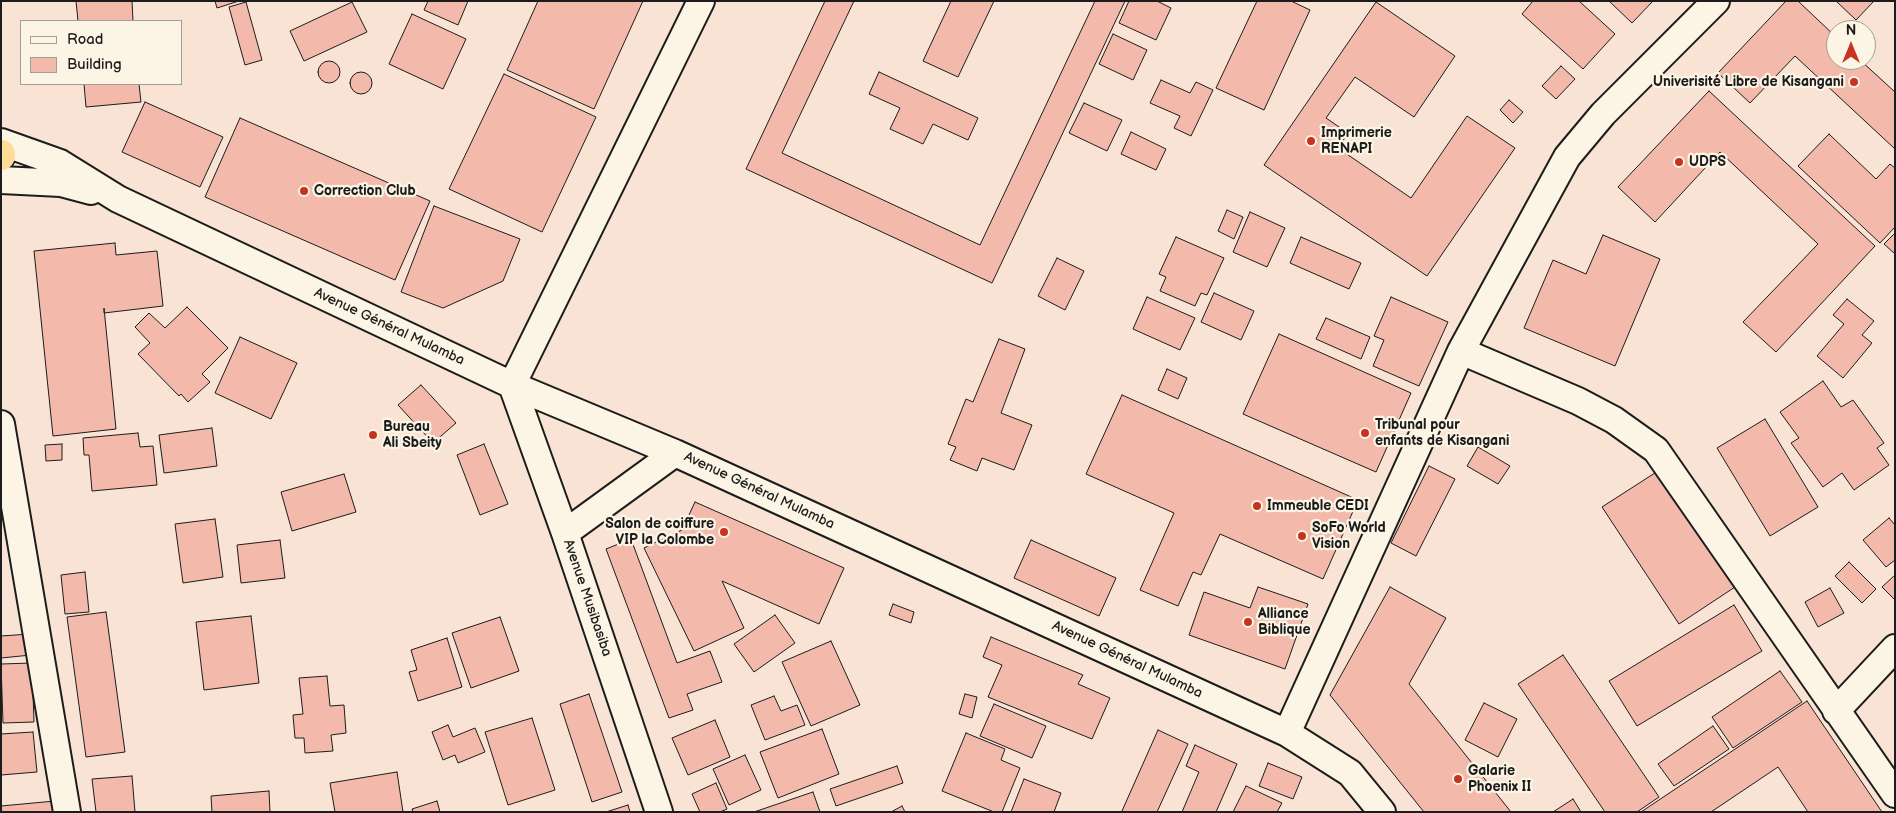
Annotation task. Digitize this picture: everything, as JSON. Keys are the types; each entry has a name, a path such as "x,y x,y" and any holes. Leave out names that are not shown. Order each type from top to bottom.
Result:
{"street":[{"path":"512,385 701,1"},
{"path":"1287,733 1461,351 1567,157 1603,114 1716,1"},
{"path":"1,142 60,163 118,199"},
{"path":"1,180 61,183 118,199"},
{"name":"Avenue Général Mulamba","path":"118,199 512,385 675,453 1287,733 1350,773 1382,812"},
{"path":"1461,351 1578,401 1614,420 1656,450 1836,712 1895,794"},
{"name":"Avenue Musibasiba","path":"512,385 565,533 659,812"},
{"path":"1,424 67,812"},
{"path":"565,533 675,453"},
{"path":"1836,712 1895,648"}],"building":[{"path":"76,1 132,1 133,20 78,20"},
{"path":"215,1 239,1 217,8"},
{"path":"428,1 468,1 458,25 424,10"},
{"path":"538,1 643,1 594,109 507,70"},
{"path":"825,1 854,1 782,153 980,245 1095,1 1125,1 992,283 746,169"},
{"path":"951,1 994,1 958,77 923,61"},
{"path":"1129,1 1157,1 1171,8 1156,40 1119,23"},
{"path":"1257,1 1291,1 1310,10 1264,110 1216,88"},
{"path":"1533,1 1579,1 1615,34 1583,69 1522,14"},
{"path":"1609,1 1653,1 1632,23"},
{"name":"Univerisité Libre de Kisangani","path":"1786,1 1798,1 1826,28 1826,70 1871,70 1895,92 1895,149 1795,56 1750,103 1718,73"},
{"path":"1836,1 1874,1 1856,20"},
{"path":"246,2 262,60 245,65 229,7"},
{"path":"352,2 367,32 304,61 290,31"},
{"name":"Imprimerie RENAPI","path":"1376,2 1455,56 1414,117 1355,77 1326,118 1348,133 1338,148 1411,198 1467,116 1515,148 1427,276 1264,165"},
{"path":"412,14 466,39 443,89 389,64"},
{"path":"1113,34 1147,50 1133,80 1099,64"},
{"path":"329,61 339,68 340,72 333,82 329,83 319,76 318,72 325,62"},
{"path":"1561,66 1575,79 1556,99 1542,86"},
{"path":"361,72 371,79 372,83 365,93 361,94 351,87 350,83 357,73"},
{"path":"879,72 978,118 968,140 933,124 923,144 890,129 900,108 869,94"},
{"path":"504,74 596,117 542,232 449,189"},
{"path":"1161,80 1190,93 1196,82 1213,90 1191,136 1174,128 1180,116 1150,103"},
{"path":"84,85 139,85 141,102 86,107"},
{"path":"1709,91 1875,246 1776,352 1743,322 1818,244 1720,152 1655,222 1618,187"},
{"path":"1509,100 1523,112 1513,123 1500,110"},
{"path":"145,102 223,137 200,187 122,152"},
{"path":"1084,103 1122,120 1107,151 1069,133"},
{"path":"240,118 430,201 395,280 205,197"},
{"path":"1131,132 1166,149 1156,170 1121,154"},
{"path":"1829,134 1876,179 1890,164 1895,168 1895,227 1880,243 1798,166"},
{"path":"434,206 520,239 503,281 443,308 401,292"},
{"path":"1227,210 1243,217 1234,239 1218,231"},
{"path":"1250,212 1285,228 1267,267 1233,252"},
{"path":"1895,233 1895,254 1884,244"},
{"path":"1603,235 1660,259 1615,366 1524,328 1553,260 1586,274"},
{"path":"1176,237 1224,258 1207,295 1201,293 1195,306 1160,291 1166,277 1159,274"},
{"path":"1301,237 1361,263 1349,289 1290,263"},
{"path":"115,243 116,255 157,251 163,306 104,313 116,429 53,436 34,251"},
{"path":"1057,258 1084,271 1065,310 1038,296"},
{"path":"1214,293 1254,311 1241,340 1201,322"},
{"path":"1147,297 1195,318 1180,350 1133,329"},
{"path":"1391,297 1448,322 1419,386 1373,366 1384,340 1374,336"},
{"path":"1847,299 1874,321 1862,335 1872,343 1843,378 1817,356 1844,324 1833,315"},
{"path":"187,307 228,348 202,374 210,382 188,402 181,394 179,396 138,354 150,343 135,327 149,313 165,328"},
{"path":"1326,318 1370,337 1361,359 1316,339"},
{"path":"1279,334 1411,393 1376,472 1243,414"},
{"path":"240,337 297,363 271,419 215,393"},
{"path":"999,339 1025,349 1001,413 1032,425 1014,470 982,458 977,471 950,460 956,447 948,444 966,399 973,402"},
{"path":"1167,369 1187,378 1178,399 1158,390"},
{"path":"1823,381 1841,407 1853,400 1884,443 1877,448 1889,465 1854,490 1842,473 1823,487 1791,443 1799,438 1780,412"},
{"path":"421,385 456,423 433,443 398,405"},
{"name":"Immeuble CEDI","path":"1122,395 1358,500 1323,579 1220,534 1201,575 1193,572 1178,606 1140,590 1174,513 1086,474"},
{"path":"1765,419 1818,507 1770,536 1717,448"},
{"path":"212,428 217,466 164,473 159,435"},
{"path":"138,433 140,447 153,446 157,485 92,491 89,455 84,455 83,438"},
{"path":"62,444 62,460 46,461 45,445"},
{"path":"484,444 508,504 480,515 457,455"},
{"path":"1478,447 1510,466 1498,484 1467,466"},
{"path":"1429,466 1455,479 1416,556 1391,543"},
{"path":"1658,471 1735,587 1679,624 1602,507"},
{"path":"344,474 356,512 292,531 281,492"},
{"path":"695,502 844,568 819,624 722,581 744,628 694,651 644,548 682,530"},
{"path":"1889,518 1895,525 1895,560 1886,567 1863,540"},
{"path":"215,519 223,577 183,583 175,524"},
{"path":"631,539 677,663 710,651 722,682 687,694 693,710 669,718 606,549"},
{"path":"280,540 285,578 241,583 237,545"},
{"path":"1031,540 1116,578 1099,616 1014,578"},
{"path":"1849,562 1876,589 1862,603 1835,576"},
{"path":"85,572 89,612 65,614 61,575"},
{"path":"1895,575 1895,600 1882,587"},
{"name":"Alliance Biblique","path":"1258,587 1308,604 1285,669 1189,635 1204,592 1250,608"},
{"path":"1390,587 1446,618 1409,684 1511,812 1424,812 1330,695"},
{"path":"1830,588 1844,613 1818,627 1805,602"},
{"path":"893,604 914,612 911,623 889,615"},
{"path":"1734,605 1762,651 1637,726 1609,681"},
{"path":"106,612 125,752 86,757 67,617"},
{"path":"775,615 795,643 754,672 734,644"},
{"path":"251,616 259,683 204,690 196,622"},
{"path":"500,617 519,671 471,688 452,633"},
{"path":"30,634 31,655 1,658 1,636"},
{"path":"991,637 1083,675 1078,684 1110,698 1092,739 988,697 1002,665 983,657"},
{"path":"447,638 462,687 418,701 409,672 417,670 411,650"},
{"path":"831,641 860,705 811,726 782,662"},
{"path":"1563,655 1659,797 1637,812 1605,812 1518,684"},
{"path":"32,663 34,722 3,723 1,664"},
{"path":"1780,671 1802,702 1733,748 1712,717"},
{"path":"327,676 330,706 344,705 346,733 331,735 333,751 305,753 304,738 295,738 293,715 303,714 299,678"},
{"path":"589,694 622,792 592,802 560,704"},
{"path":"965,694 977,697 972,718 959,714"},
{"path":"774,696 781,711 797,705 805,725 765,740 751,705"},
{"path":"1807,701 1882,812 1808,812 1778,767 1711,812 1641,812"},
{"path":"1484,703 1517,719 1498,757 1465,740"},
{"path":"994,704 1046,726 1032,758 980,736"},
{"path":"532,718 555,790 508,805 485,732"},
{"path":"715,720 730,757 688,775 672,738"},
{"path":"448,725 453,737 475,728 485,752 458,763 455,755 443,760 432,732"},
{"path":"1713,726 1729,749 1674,786 1658,764"},
{"path":"822,729 839,774 778,798 760,752"},
{"path":"1158,730 1188,744 1157,812 1124,812 1122,811"},
{"path":"33,732 37,772 1,775 1,734"},
{"path":"966,733 1005,749 1001,760 1020,768 1002,812 994,812 942,791"},
{"path":"1195,745 1237,764 1216,812 1182,812 1199,772 1186,766"},
{"path":"745,755 761,790 729,805 713,769"},
{"path":"1268,763 1302,777 1293,799 1259,786"},
{"path":"897,766 903,783 836,806 830,789"},
{"path":"397,772 403,812 335,812 330,783"},
{"path":"132,776 135,812 96,812 92,779"},
{"path":"1024,779 1061,793 1054,812 1011,812"},
{"path":"716,783 727,809 720,812 700,812 692,794"},
{"path":"1246,786 1282,803 1277,812 1233,812"},
{"path":"269,791 270,812 212,812 211,796"},
{"path":"813,792 820,812 754,812"},
{"path":"1573,799 1581,812 1553,812"},
{"path":"55,801 56,812 1,812 1,806"},
{"path":"437,801 440,812 413,812 412,809"},
{"path":"628,805 630,812 606,812"},
{"path":"902,806 905,812 891,812"}],"place":[{"name":"Univerisité Libre de Kisangani","path":"1854,82"},
{"name":"Imprimerie RENAPI","path":"1311,141"},
{"name":"UDPS","path":"1679,162"},
{"name":"Correction Club","path":"304,191"},
{"name":"Tribunal pour enfants de Kisangani","path":"1365,433"},
{"name":"Bureau Ali Sbeity","path":"373,435"},
{"name":"Immeuble CEDI","path":"1257,506"},
{"name":"Salon de coiffure VIP la Colombe","path":"724,532"},
{"name":"SoFo World Vision","path":"1302,536"},
{"name":"Alliance Biblique","path":"1248,622"},
{"name":"Galarie Phoenix II","path":"1458,779"}]}
